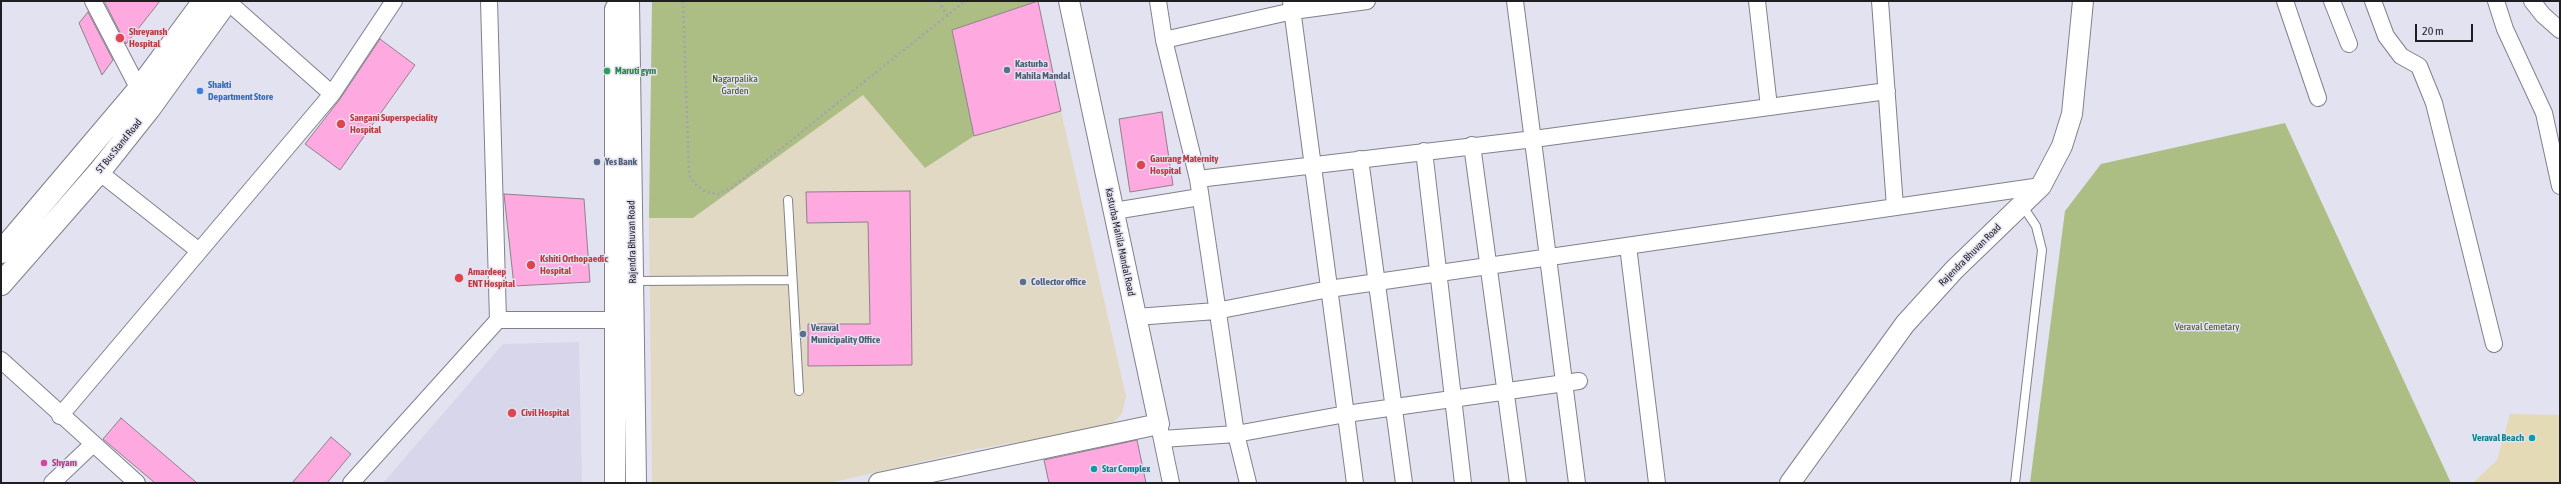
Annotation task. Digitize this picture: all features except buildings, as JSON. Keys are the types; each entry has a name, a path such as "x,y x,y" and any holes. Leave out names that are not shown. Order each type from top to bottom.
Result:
{"main road":[{"path":"1,252 139,89 204,1"},
{"name":"ST Bus Stand Road","path":"1,284 99,172 149,109 227,1"}],"street":[{"path":"93,1 149,109"},
{"path":"227,1 332,94"},
{"path":"60,416 332,94 394,1"},
{"path":"351,483 498,320 489,1"},
{"name":"Kasturba Mahila Mandal Road","path":"1069,1 1171,483"},
{"path":"1158,1 1164,40 1198,178 1216,311 1236,434 1248,483"},
{"path":"1164,40 1292,6 1368,1"},
{"path":"1515,1 1534,139 1548,258 1572,382 1577,483"},
{"path":"1757,1 1769,107"},
{"path":"1880,1 1895,207"},
{"name":"Rajendra Bhuvan Road","path":"1790,483 1905,324 1954,270 2041,186 2062,146 2072,114 2083,1"},
{"path":"2284,1 2318,98"},
{"path":"2332,1 2349,44"},
{"path":"2373,1 2386,36 2401,56 2419,66 2434,102 2494,344"},
{"path":"2496,1 2505,29 2544,113 2560,186"},
{"path":"2532,1 2543,15 2560,30"},
{"name":"Rajendra Bhuvan Road","path":"622,4 624,320 636,483"},
{"path":"1292,6 1355,483"},
{"path":"1198,178 1534,139 1887,91"},
{"path":"1472,145 1518,483"},
{"path":"1424,151 1463,483"},
{"path":"1360,159 1404,483"},
{"path":"99,172 199,251"},
{"path":"1136,317 1216,311 1329,289 2041,186"},
{"path":"1114,211 1200,197"},
{"path":"1628,246 1657,483"},
{"path":"498,320 624,320 616,483"},
{"path":"1,360 60,416 138,483"},
{"path":"879,483 939,476 1161,432 1236,434 1346,414 1572,382"},
{"path":"52,483 93,444"}],"lane":[{"path":"788,200 798,391"},
{"path":"2015,483 2042,250 2036,226 2022,205"},
{"path":"624,281 791,280"}],"path":[{"path":"683,1 689,174 696,185 706,192 719,194 733,187 965,1"},
{"path":"939,1 947,15"}],"shaded area":[{"name":"Veraval Municipality Office","path":"863,94 925,168 974,136 1061,111 1126,396 1122,414 1108,427 977,449 830,483 652,483 649,218 693,218"},
{"name":"Civil Hospital","path":"579,342 582,483 383,483 503,344"}],"green space":[{"name":"Nagarpalika Garden","path":"652,1 1038,1 952,30 974,136 925,168 863,95 693,218 649,218"},
{"name":"Veraval Cemetary","path":"2285,123 2451,483 2030,483 2065,211 2101,164"}],"sand":[{"name":"Veraval Beach","path":"2510,414 2560,415 2560,483 2473,483 2497,460"}],"place":[{"name":"Shreyansh Hospital","path":"120,38"},
{"name":"Kasturba Mahila Mandal","path":"1007,70"},
{"name":"Maruti gym","path":"607,71"},
{"name":"Shakti Department Store","path":"200,91"},
{"name":"Sangani Superspeciality Hospital","path":"341,124"},
{"name":"Yes Bank","path":"597,162"},
{"name":"Gaurang Maternity Hospital","path":"1141,165"},
{"name":"Kshiti Orthopaedic Hospital","path":"531,265"},
{"name":"Amardeep ENT Hospital","path":"459,278"},
{"name":"Collector office","path":"1023,282"},
{"name":"Veraval Municipality Office","path":"803,334"},
{"name":"Civil Hospital","path":"512,413"},
{"name":"Veraval Beach","path":"2532,438"},
{"name":"Shyam","path":"44,463"},
{"name":"Star Complex","path":"1094,469"}]}
